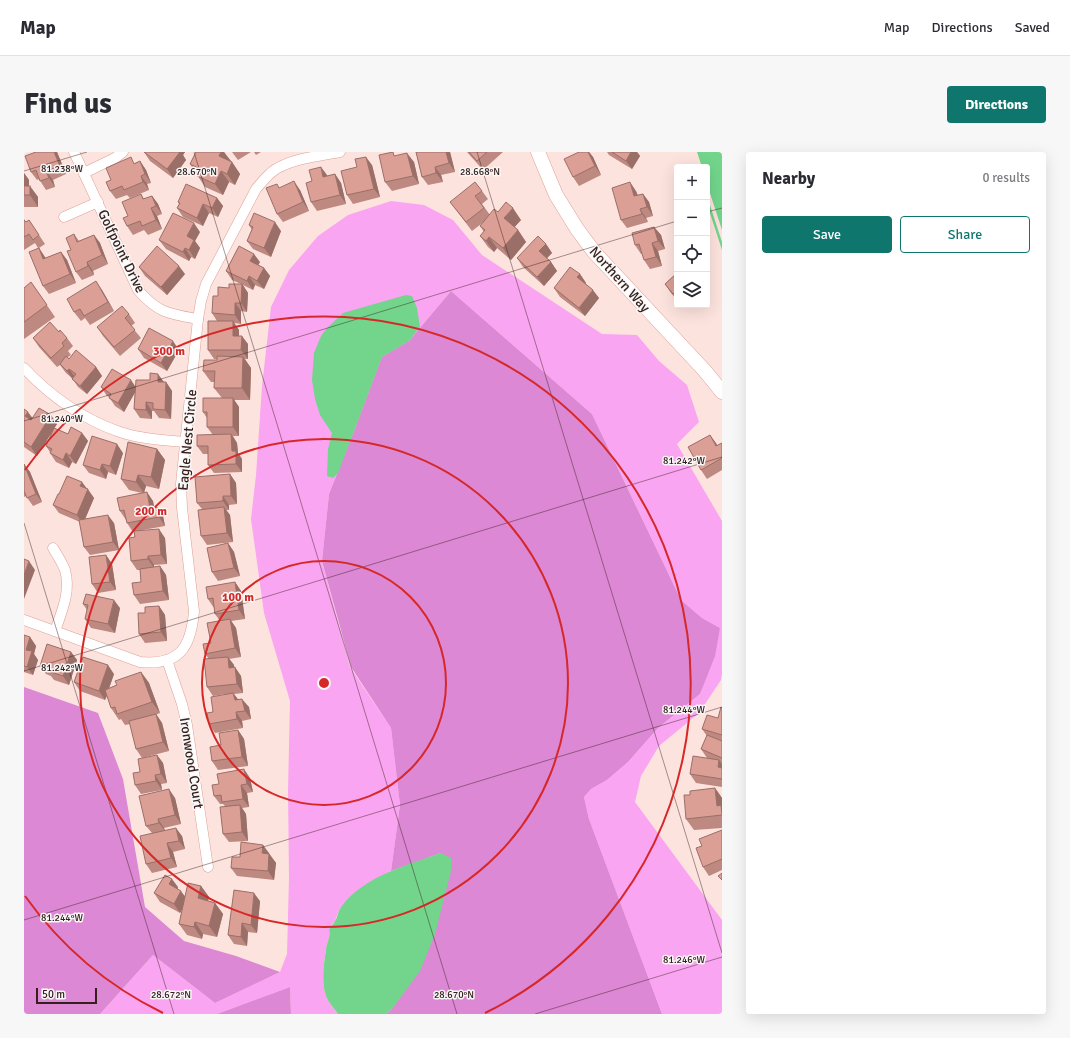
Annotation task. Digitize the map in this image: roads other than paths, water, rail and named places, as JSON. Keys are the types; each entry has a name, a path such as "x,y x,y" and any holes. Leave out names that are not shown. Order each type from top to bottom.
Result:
{"street":[{"name":"Golfpoint Drive","path":"74,152 138,290 148,302 161,310 174,315 198,319"},
{"path":"84,173 115,158 123,152"},
{"name":"Eagle Nest Circle","path":"24,620 140,662 153,663 167,660 180,654 188,641 193,626 194,610 182,508 181,484 198,319 206,284 256,189 266,177 276,169 294,162 340,152"},
{"name":"Northern Way","path":"538,152 556,195 586,241 705,371 722,392"},
{"path":"64,217 98,202"},
{"path":"24,368 35,380 65,404 95,421 126,434 145,438 186,442"},
{"path":"53,548 65,570 67,584 66,599 56,631"},
{"name":"Ironwood Court","path":"167,660 182,704 187,725 208,867"}]}
